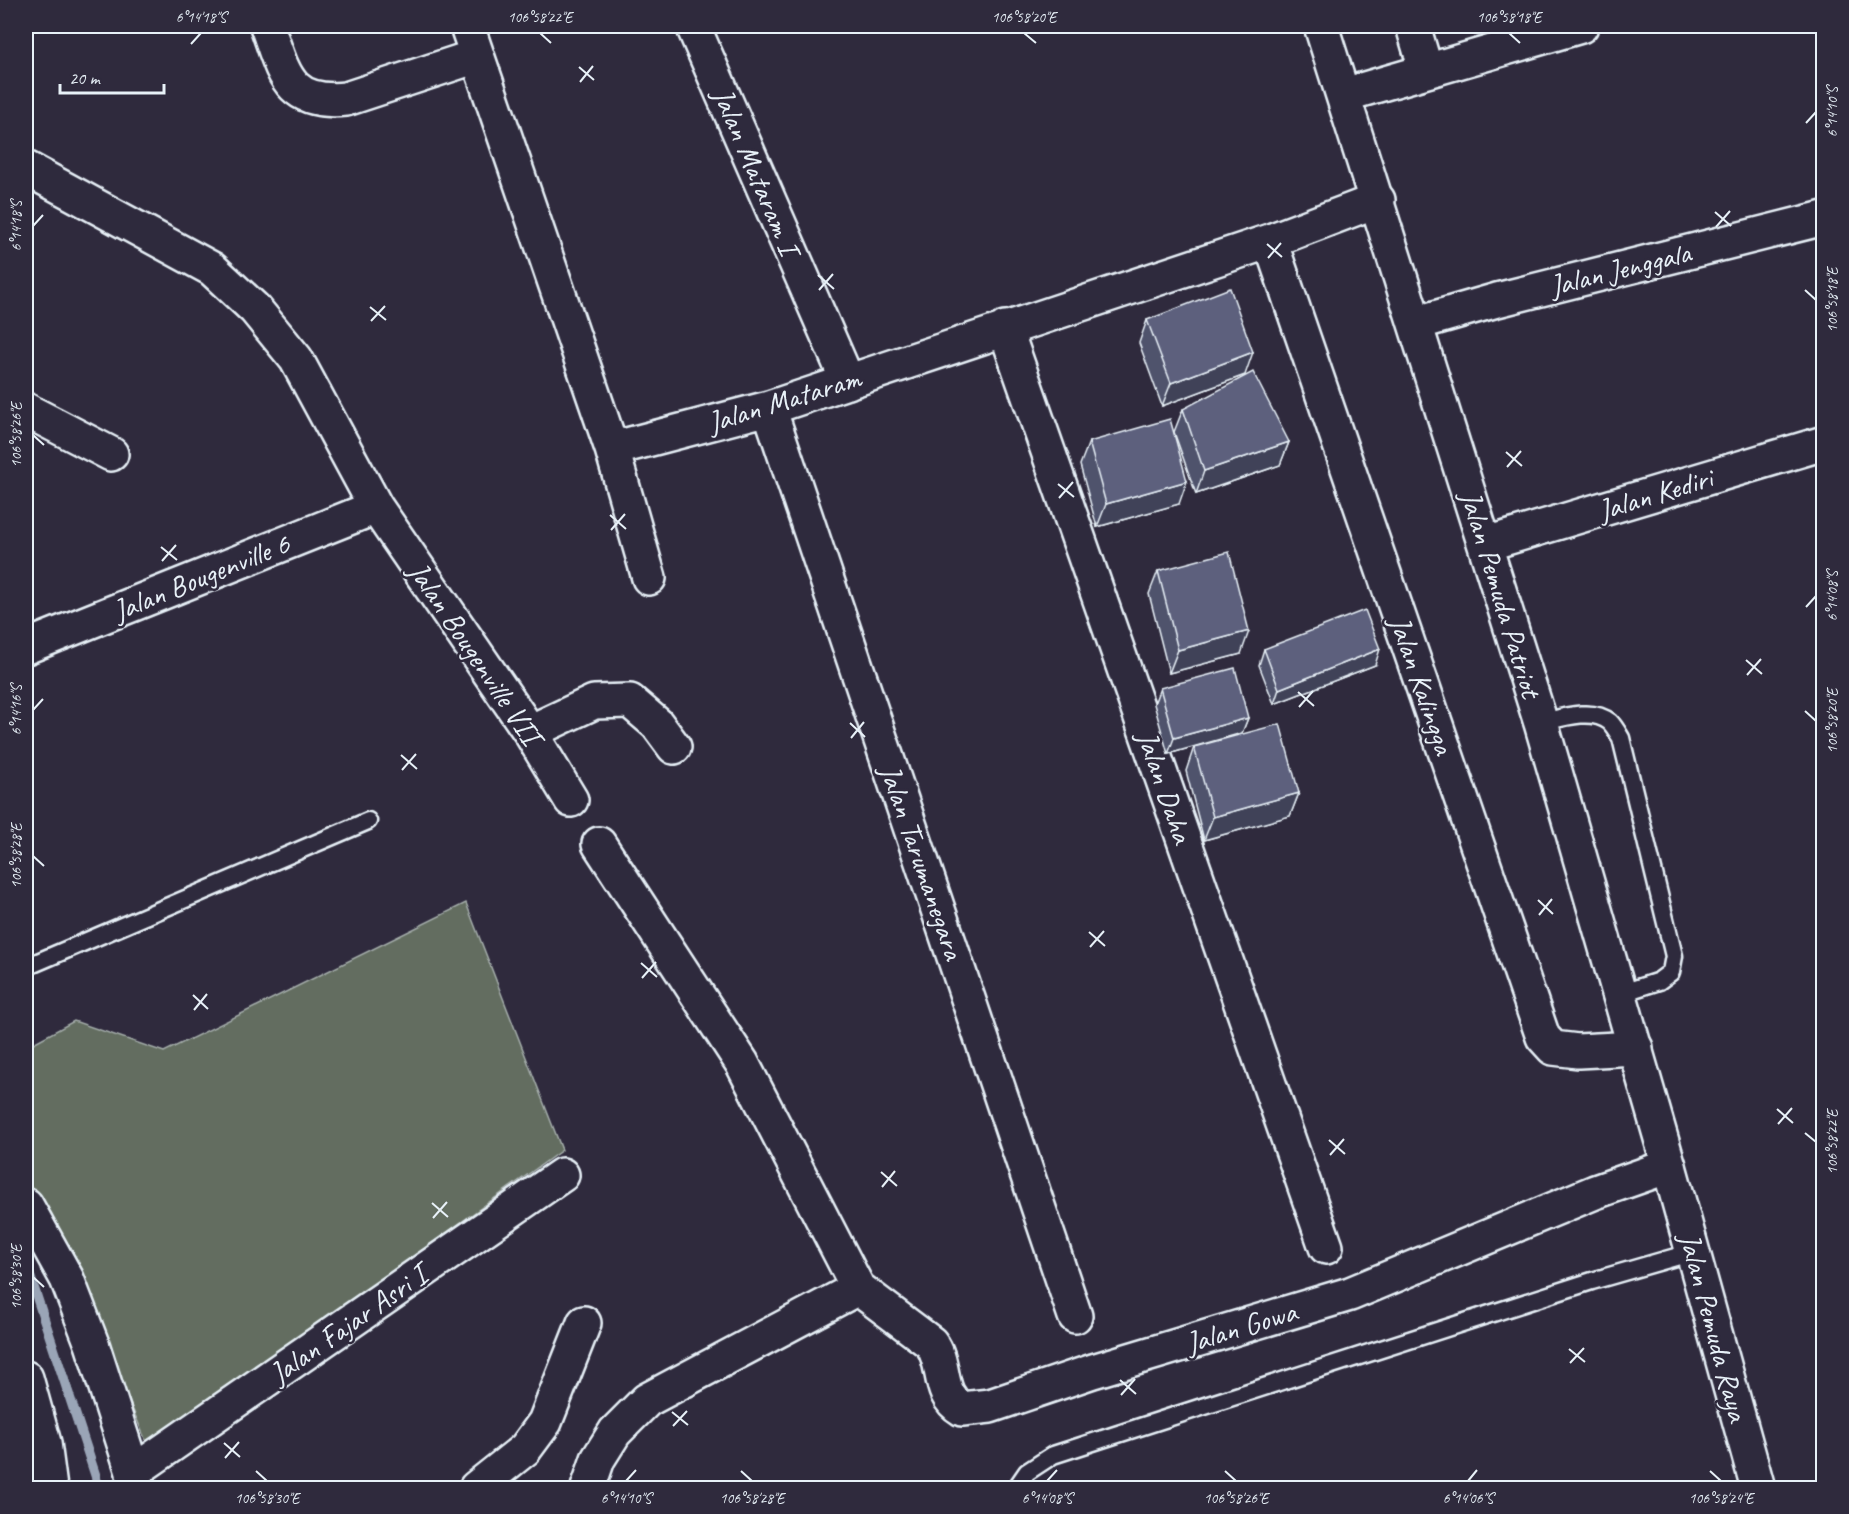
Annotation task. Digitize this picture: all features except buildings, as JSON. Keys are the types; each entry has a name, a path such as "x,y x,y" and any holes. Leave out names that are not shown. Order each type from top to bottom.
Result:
{"street":[{"path":"267,26 292,87 307,97 327,101 346,99 472,41 612,449 649,578"},
{"name":"Jalan Mataram I","path":"693,26 848,382"},
{"name":"Jalan Pemuda Patriot","path":"1322,26 1541,723 1670,1166"},
{"path":"1413,26 1426,70"},
{"path":"1344,95 1581,26"},
{"name":"Jalan Bougenville VII","path":"26,168 212,269 255,309 296,359 376,507 530,732 571,800"},
{"name":"Jalan Mataram","path":"612,449 769,408 1270,241 1378,200"},
{"name":"Jalan Jenggala","path":"1417,323 1497,300 1824,219"},
{"name":"Jalan Kalingga","path":"1270,241 1543,1037 1553,1048 1578,1051 1636,1048"},
{"name":"Jalan Daha","path":"1005,328 1326,1246"},
{"name":"Jalan Tarumanegara","path":"769,408 1075,1316"},
{"path":"29,416 111,454"},
{"name":"Jalan Kediri","path":"1486,544 1824,443"},
{"name":"Jalan Bougenville 6","path":"26,647 376,507"},
{"path":"530,732 594,702 630,701 657,724 674,747"},
{"path":"588,1488 598,1459 615,1432 647,1401 858,1288 742,1063 599,844"},
{"name":"Jalan Gowa","path":"858,1288 931,1343 936,1349 949,1399 962,1409 970,1410 1350,1294 1595,1192 1670,1166"},
{"name":"Jalan Pemuda Raya","path":"1670,1166 1758,1488"},
{"name":"Jalan Fajar Asri I","path":"134,1480 562,1175"},
{"path":"26,1205 67,1279 92,1344 134,1480"},
{"path":"476,1488 525,1449 545,1422 584,1323"},
{"path":"26,1378 44,1443 50,1488"}],"lane":[{"path":"1541,723 1568,716 1593,715 1610,722 1621,738 1674,956 1671,972 1659,981 1619,994"},
{"path":"26,967 368,821"},
{"path":"1016,1488 1027,1472 1053,1455 1592,1281 1693,1252"}],"green space":[{"path":"466,903 562,1150 148,1446 51,1213 26,1186 26,1047 74,1021 164,1052"}],"waterway":[{"path":"26,1264 96,1477 97,1488"}]}
